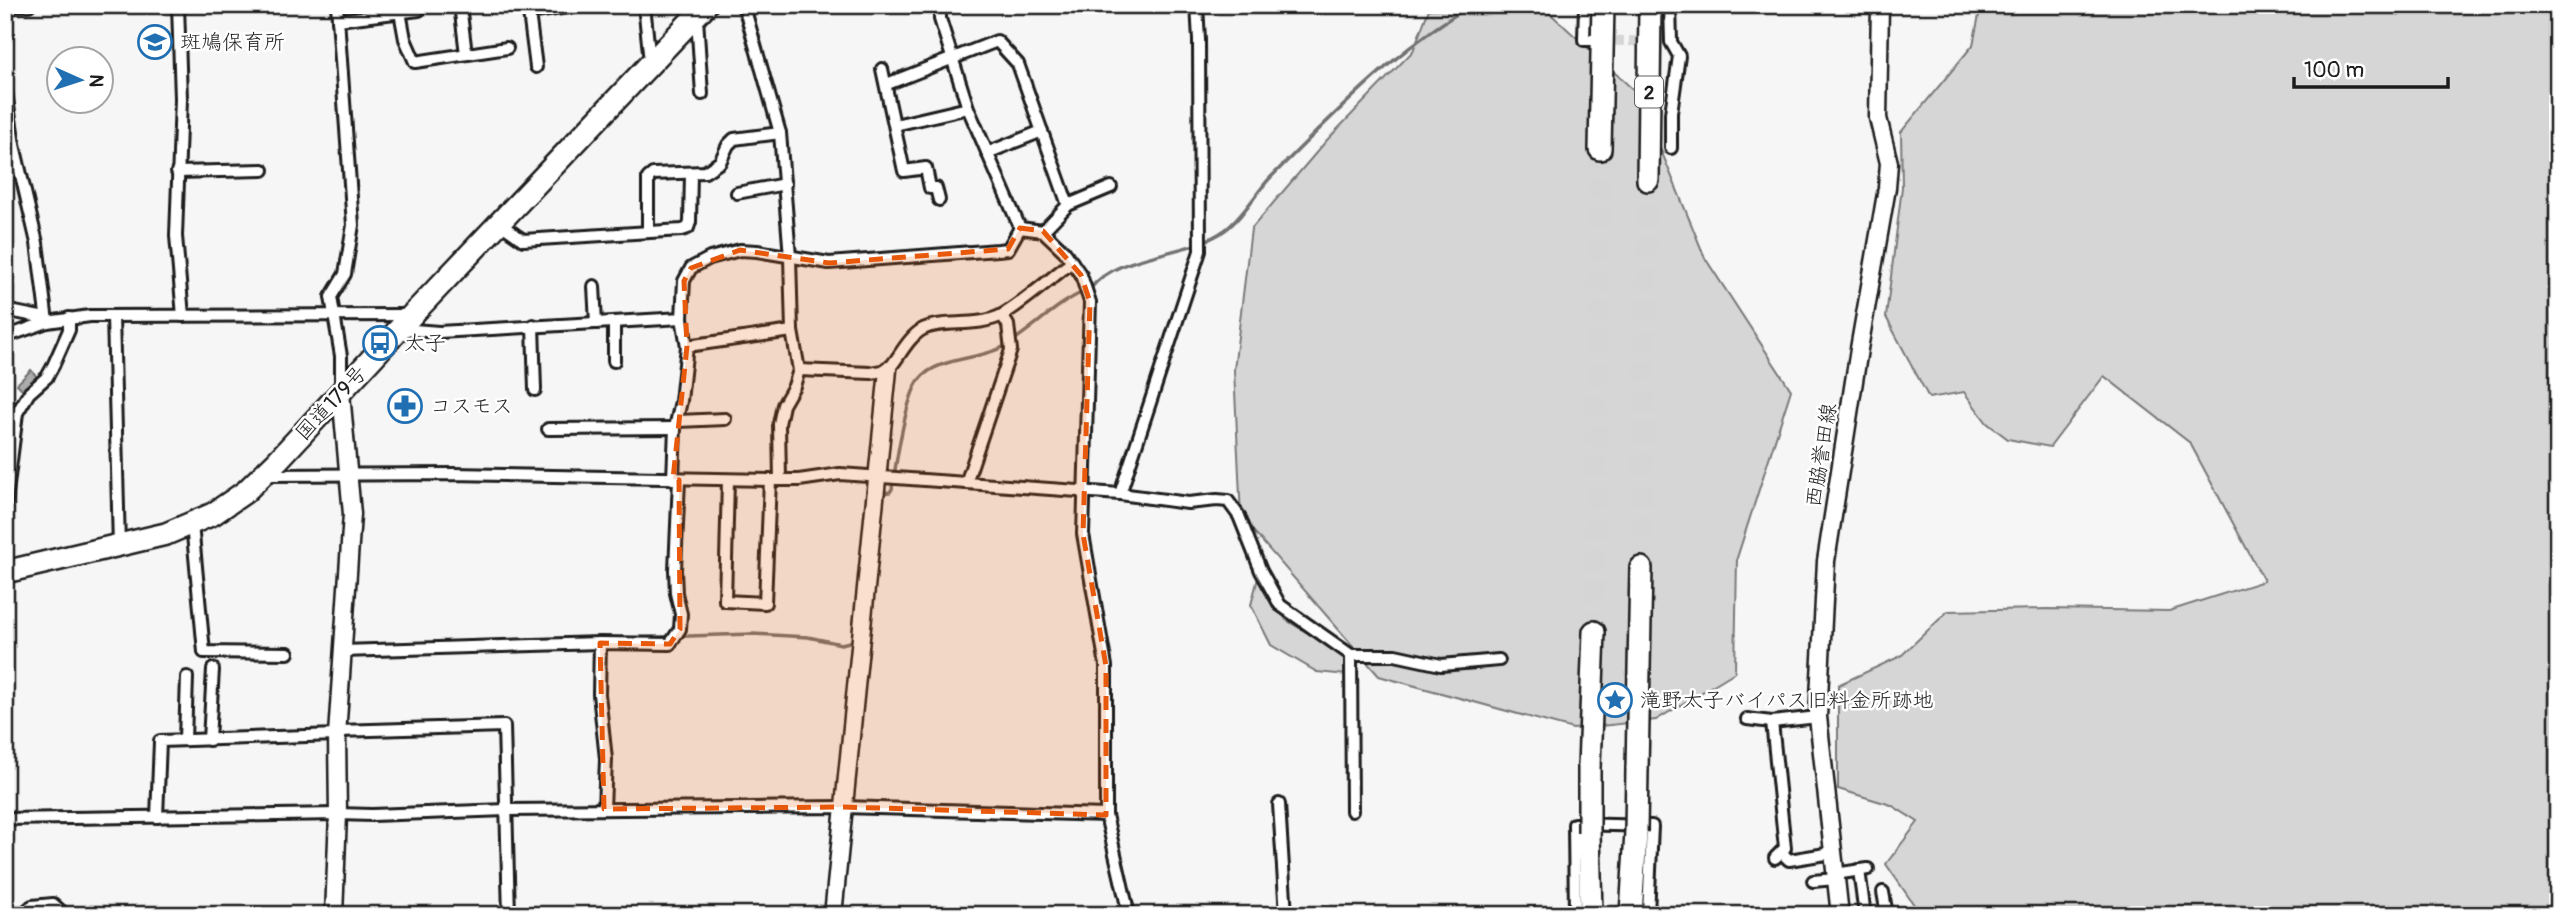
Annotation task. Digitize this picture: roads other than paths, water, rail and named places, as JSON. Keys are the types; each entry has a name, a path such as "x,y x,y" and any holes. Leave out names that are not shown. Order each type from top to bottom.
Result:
{"highway":[{"path":"1600,149 1603,5"},
{"name":"2","path":"1648,180 1650,5"},
{"name":"国道179号","path":"5,572 166,534 192,524 229,503 263,475 702,10"},
{"path":"1632,915 1642,568"},
{"path":"1591,915 1589,767 1594,632"}],"street":[{"path":"5,6 29,5"},
{"path":"178,5 181,99 176,236 183,316"},
{"path":"334,915 338,733 352,514 346,474 341,356 332,316 331,297 345,274 353,225 337,5"},
{"path":"460,5 466,54"},
{"path":"536,67 529,13 581,5"},
{"path":"644,5 650,65"},
{"path":"728,480 724,601 765,603 779,424 783,405 794,386 799,370 792,331 790,257 780,133 749,22 741,5"},
{"path":"940,5 940,19 968,108 1020,228"},
{"path":"1120,494 1200,251 1197,5"},
{"path":"1585,5 1588,40"},
{"path":"1670,5 1665,42 1679,56 1671,113 1671,148"},
{"name":"西脇誉田線","path":"1840,915 1818,717 1826,562 1859,349 1888,188 1889,163 1878,118 1880,5"},
{"path":"338,20 419,10"},
{"path":"702,10 702,94"},
{"path":"400,12 405,38 415,62 507,48"},
{"path":"887,84 997,41 1018,64 1068,205"},
{"path":"882,69 904,171 926,167 930,188 936,188 939,200"},
{"path":"5,86 14,145 37,243 47,322"},
{"path":"895,125 968,108"},
{"path":"987,153 1042,131"},
{"path":"648,232 648,177 653,174 705,172 716,166 734,139 780,133"},
{"path":"177,172 263,170"},
{"path":"499,223 523,240 682,230 688,228 690,222 691,173"},
{"path":"737,193 785,184"},
{"path":"1043,231 1068,205 1111,187"},
{"path":"1020,228 1043,231 1081,275 1090,302 1083,534 1106,666 1106,815 1129,915"},
{"path":"342,651 600,643 670,644 680,629 681,614 676,593 676,424 687,346 682,318 684,281 691,268 710,258 740,250 829,263 1009,249 1020,228"},
{"path":"833,915 888,370 911,338 923,329 937,325 972,323 1002,315 1072,262"},
{"path":"594,286 596,323"},
{"path":"5,310 40,317 47,322"},
{"path":"966,483 1011,350 1009,325 1002,315"},
{"path":"5,337 47,322 113,316 332,316 406,322 439,332 682,318"},
{"path":"113,316 118,546"},
{"path":"5,509 17,414 29,393 47,377 54,366 69,330 69,318"},
{"path":"614,323 614,361"},
{"path":"533,326 535,390"},
{"path":"687,346 792,331"},
{"path":"799,370 871,373 888,370"},
{"path":"548,429 676,424 725,419"},
{"path":"263,475 799,480 840,474 1120,494 1188,503 1228,501 1239,516 1261,571 1280,605 1351,655 1395,655 1441,665 1499,660"},
{"path":"192,524 204,652 288,653"},
{"path":"600,643 599,694 606,759 604,809"},
{"path":"1351,655 1352,811"},
{"path":"209,740 213,669"},
{"path":"185,740 187,677"},
{"path":"1747,719 1772,722 1818,717"},
{"path":"1772,722 1785,848 1778,855 1789,860 1832,853"},
{"path":"158,817 160,741 504,726 509,915"},
{"path":"1279,804 1286,915"},
{"path":"5,819 844,807 1106,815"},
{"path":"1575,915 1574,824 1652,826 1648,915"},
{"path":"1813,881 1864,870 1865,915"},
{"path":"1883,892 1887,915"},
{"path":"22,915 32,906 52,904 65,915"}],"waterway":[{"path":"1090,289 1118,268 1192,246 1225,230 1238,219 1270,178 1366,85 1418,41 1472,5"},
{"path":"881,493 890,492 892,489 905,416 921,377 941,365 1003,347 1083,292"},
{"path":"625,638 752,634 808,637 841,644 854,641"}],"tunnel":[{"path":"1599,40 1653,42"},
{"path":"1594,632 1600,149"},
{"path":"1641,568 1648,180"}],"place":[{"name":"斑鳩保育所","path":"155,42"},
{"name":"太子","path":"380,343"},
{"name":"コスモス","path":"405,406"},
{"name":"滝野太子バイパス旧料金所跡地","path":"1615,700"}]}
